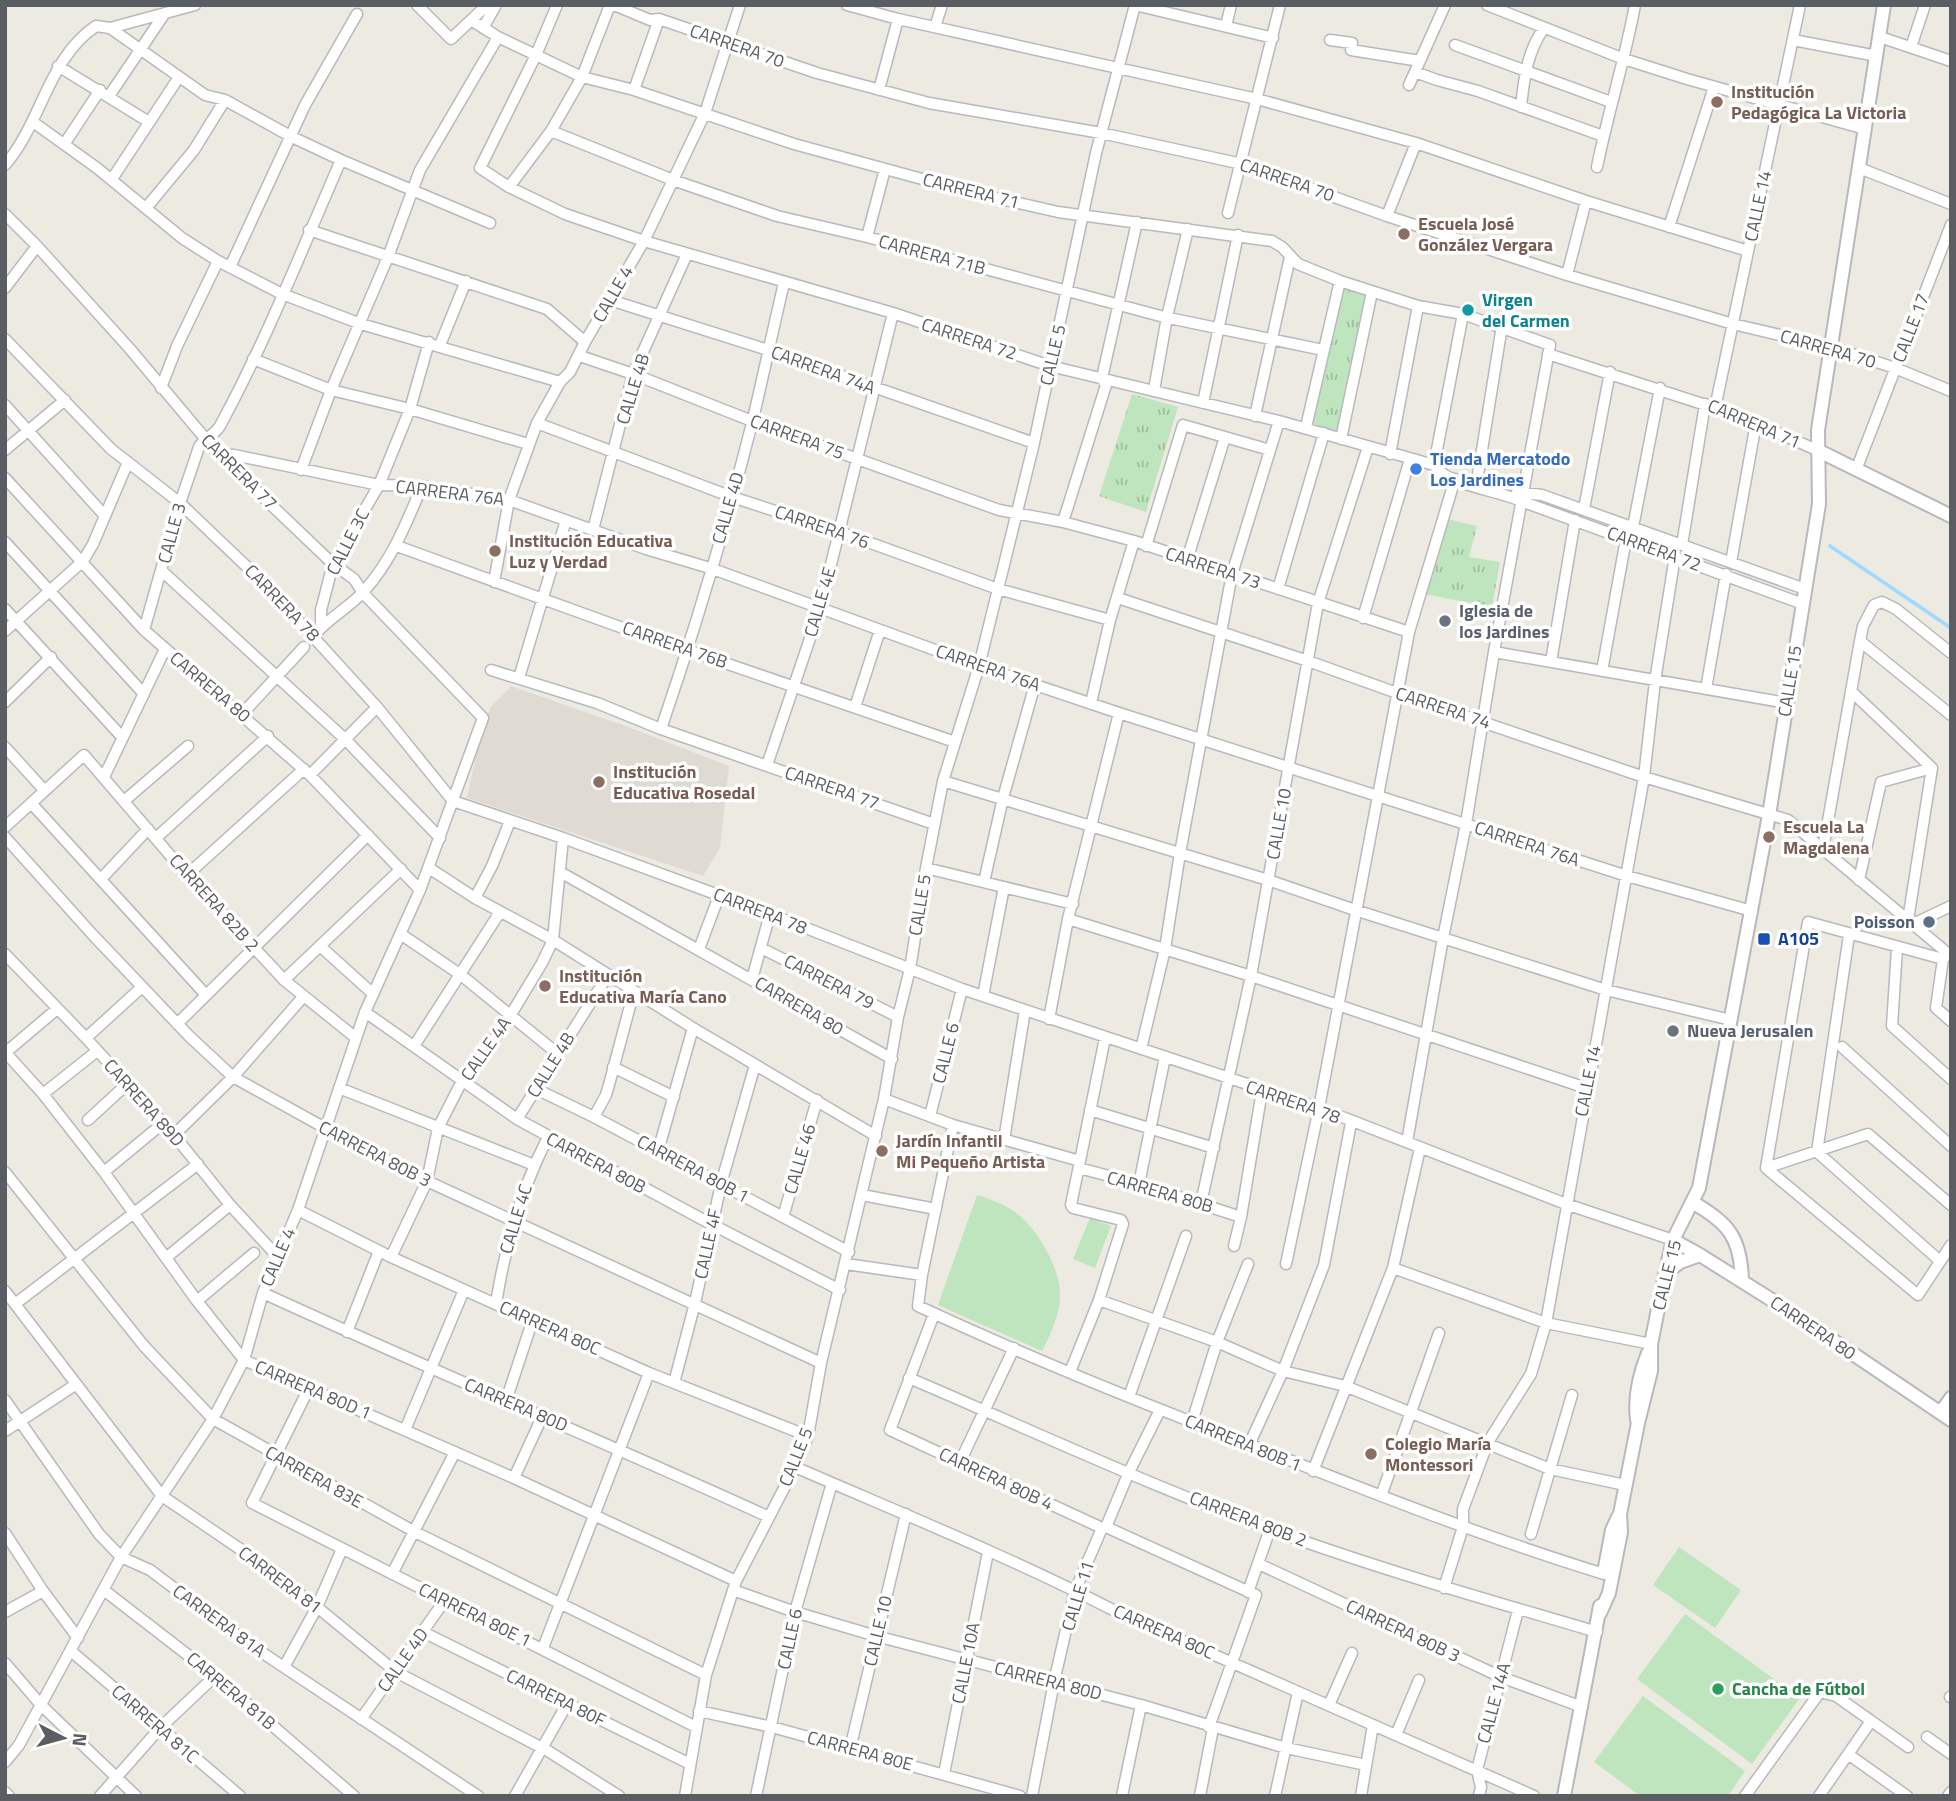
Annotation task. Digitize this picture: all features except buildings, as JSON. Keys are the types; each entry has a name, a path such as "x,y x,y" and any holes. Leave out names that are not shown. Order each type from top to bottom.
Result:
{"street":[{"path":"5,165 19,148 33,122 58,66 82,36 96,26 110,28 195,5"},
{"path":"417,5 451,39 488,6"},
{"path":"536,55 557,5"},
{"path":"509,187 551,131 582,76 612,5"},
{"name":"CARRERA 70","path":"612,5 650,20 659,19 729,44 929,103 1101,133 1242,163 1567,275 1733,324 1831,347 1895,368 1951,391"},
{"name":"CALLE 4","path":"494,582 509,500 528,444 560,382 580,356 585,342 644,241 674,180 705,113 740,5"},
{"path":"847,5 898,19 1119,66 1257,99 1416,143 1586,201 1748,251"},
{"path":"935,27 942,5"},
{"path":"1135,5 1183,10 1226,26 1273,38"},
{"name":"CALLE 5","path":"685,1796 706,1675 734,1586 808,1436 821,1363 884,1099 943,781 979,666 1034,443 1101,133 1135,5"},
{"path":"1226,26 1231,5"},
{"path":"1228,213 1280,5"},
{"path":"1409,85 1445,5"},
{"path":"1487,5 1624,59 1865,129"},
{"path":"1597,167 1635,5"},
{"name":"CALLE 14","path":"1682,545 1710,406 1733,324 1800,5"},
{"name":"CALLE 15","path":"1600,1613 1609,1593 1621,1532 1620,1514 1637,1423 1635,1401 1641,1370 1651,1345 1673,1240 1699,1188 1769,815 1820,494 1818,430 1884,5"},
{"path":"1911,47 1925,5"},
{"path":"483,28 488,6"},
{"path":"65,143 142,50 165,13"},
{"path":"230,267 306,105 357,14"},
{"path":"634,90 659,19"},
{"path":"879,90 898,19"},
{"name":"CARRERA 71","path":"471,20 498,37 582,76 705,113 776,139 1018,203 1084,216 1272,241 1282,247 1298,264 1340,281 1418,306 1463,314 1502,326 1549,349 1756,422 1951,516"},
{"path":"110,28 205,94 225,100 341,160 490,223"},
{"path":"1521,107 1525,71 1537,38 1544,28"},
{"path":"301,470 412,191 433,145 498,37"},
{"path":"1880,37 1951,61"},
{"path":"1329,40 1352,43 1351,50 1417,66 1603,136"},
{"path":"1793,40 1877,56"},
{"path":"1455,45 1611,102"},
{"name":"CARRERA 72","path":"536,55 480,168 509,187 565,214 687,254 893,313 1050,366 1306,427 1434,465 1439,472 1476,487 1522,497 1575,520 1802,604"},
{"path":"58,66 149,122"},
{"path":"111,179 179,77"},
{"path":"1669,227 1714,87"},
{"path":"146,208 194,150 225,100"},
{"path":"33,122 65,143 182,238 218,261 282,294 361,324 560,382"},
{"name":"CARRERA 71B","path":"551,131 674,180 777,216 867,237 1118,305 1323,350"},
{"path":"1387,215 1416,143"},
{"name":"CALLE 3","path":"144,630 199,447 220,428 341,160"},
{"path":"1859,168 1951,204"},
{"path":"867,237 885,169"},
{"path":"1567,275 1586,201"},
{"name":"CARRERA 77","path":"5,214 130,349 219,454 333,564 354,579 363,593 484,718"},
{"path":"1063,522 1106,385 1102,378 1137,222"},
{"name":"CALLE 17","path":"1856,470 1951,225"},
{"path":"1154,390 1167,317 1188,229"},
{"path":"309,230 547,309 585,342"},
{"path":"1203,403 1238,235"},
{"path":"5,288 37,246"},
{"name":"CALLE 4B","path":"593,530 633,374 687,254"},
{"path":"1255,416 1290,257"},
{"path":"161,388 177,346 218,261"},
{"name":"CALLE 3C","path":"318,631 333,564 379,485 434,344 466,281"},
{"path":"1306,427 1340,281"},
{"name":"CALLE 4D","path":"661,729 688,650 732,497 784,283"},
{"path":"1341,439 1372,292"},
{"name":"CARRERA 74A","path":"610,300 768,350 1034,443"},
{"path":"1390,454 1418,306"},
{"name":"CALLE 4E","path":"767,765 820,609 893,313"},
{"path":"1434,465 1463,314"},
{"path":"1476,487 1502,326"},
{"name":"CARRERA 78","path":"5,339 111,449 180,503 318,631 453,801 770,914 961,989 1319,1108 1566,1204 1673,1240"},
{"path":"1407,1142 1485,722 1494,652 1549,349"},
{"name":"CARRERA 75","path":"580,356 752,421 1016,514"},
{"path":"253,359 331,390 410,409 528,444"},
{"path":"1584,509 1610,372"},
{"path":"1633,527 1660,388"},
{"path":"5,450 65,400"},
{"path":"5,405 105,516"},
{"path":"1141,1049 1165,949 1180,853 1232,574 1279,421"},
{"path":"1731,562 1756,422"},
{"name":"CARRERA 76","path":"537,424 732,497 840,532 998,589 1110,620"},
{"path":"1146,546 1182,425 1270,450"},
{"path":"1278,589 1324,433"},
{"path":"1187,560 1225,437"},
{"name":"CALLE 10","path":"1201,1203 1251,975 1318,603 1368,447"},
{"name":"CARRERA 76A","path":"219,454 379,485 422,486 509,500 1119,713 1627,876 1752,911"},
{"path":"1363,618 1410,458"},
{"path":"5,631 83,561 128,462"},
{"name":"CARRERA 80","path":"5,478 144,630 307,772 420,890"},
{"path":"1286,1264 1319,1108 1409,632 1455,479"},
{"path":"318,631 363,593 397,546 422,486"},
{"name":"CARRERA 72","path":"1522,497 1542,495 1805,589"},
{"name":"CARRERA 73","path":"1016,514 1063,522 1134,541 1409,632"},
{"path":"519,678 566,520"},
{"path":"1551,662 1575,520"},
{"path":"1602,671 1626,539"},
{"path":"1091,703 1110,620 1134,541"},
{"path":"5,542 144,694"},
{"name":"CARRERA 76B","path":"397,546 955,743"},
{"name":"CALLE 14","path":"1444,1588 1463,1527 1464,1509 1488,1442 1531,1374 1546,1323 1586,1088 1644,777 1655,681 1675,556"},
{"path":"162,571 345,739 440,838"},
{"path":"1706,689 1726,574"},
{"name":"CARRERA 74","path":"1118,598 1308,660 1644,777 1788,820 1947,956"},
{"path":"1824,849 1863,626 1874,605 1882,602 1896,609 1951,653"},
{"path":"5,609 122,737"},
{"path":"855,707 880,630"},
{"path":"1860,641 1951,715"},
{"path":"242,714 304,647"},
{"path":"104,777 166,649"},
{"path":"1494,652 1787,703"},
{"path":"5,702 51,657"},
{"name":"CARRERA 77","path":"491,670 597,703 661,729 934,824"},
{"path":"984,882 1003,798 1035,684"},
{"path":"1851,691 1933,768"},
{"path":"187,875 345,739 377,707"},
{"path":"1049,1019 1068,919 1119,713"},
{"name":"CALLE 4","path":"5,1762 19,1745 105,1591 121,1557 213,1419 244,1360 263,1293 298,1210 372,993 402,935 484,718"},
{"path":"156,838 268,736"},
{"path":"124,801 188,746"},
{"path":"5,747 44,790 8,820"},
{"name":"CARRERA 82B 2","path":"44,790 85,755 187,875 284,980 356,1038"},
{"path":"1859,880 1881,782 1933,768"},
{"path":"1933,768 1910,922 1951,906"},
{"path":"943,781 1268,880 1606,990 1731,1020"},
{"path":"31,803 206,995"},
{"path":"475,898 492,866 510,821"},
{"path":"101,880 148,829"},
{"path":"177,1024 369,835"},
{"name":"CARRERA 80B 3","path":"5,837 177,1024 233,1077 427,1181 821,1363"},
{"name":"CALLE 4A","path":"391,1257 427,1181 438,1128 462,1081 511,1013 553,940 563,838"},
{"path":"429,868 876,1136"},
{"path":"926,868 1073,904"},
{"path":"284,980 401,869"},
{"name":"CARRERA 80","path":"560,873 892,1059"},
{"path":"982,996 1004,887"},
{"path":"699,949 719,896"},
{"path":"414,1046 500,912"},
{"path":"752,979 770,914"},
{"path":"1068,919 1251,975 1586,1088"},
{"path":"1766,1168 1808,922 1897,948 1947,956 1936,1008 1951,1021"},
{"path":"402,935 511,1013 558,1054"},
{"path":"1817,1152 1849,935"},
{"path":"320,946 372,993"},
{"name":"CARRERA 79","path":"761,948 898,1017"},
{"path":"1897,948 1892,1026 1951,1079"},
{"name":"CARRERA 89D","path":"5,954 174,1135 230,1205 278,1256"},
{"name":"CALLE 4B","path":"517,1119 608,975"},
{"path":"86,1038 142,987"},
{"name":"CALLE 6","path":"930,1116 961,989"},
{"path":"594,1116 606,1095 634,991"},
{"path":"174,1135 233,1077 303,997"},
{"path":"6,1053 57,1009"},
{"path":"1003,1140 1025,1010"},
{"name":"CARRERA 80B","path":"365,1012 517,1119 840,1290"},
{"path":"658,1151 693,1028"},
{"path":"1070,1372 1099,1300 1123,1224 1121,1220 1071,1207 1105,1038"},
{"path":"1842,1047 1951,1146"},
{"path":"43,1094 97,1051"},
{"name":"CARRERA 80D 1","path":"6,1053 43,1094 104,1172 197,1301 244,1360 514,1478 734,1586"},
{"path":"1139,1184 1165,1057"},
{"name":"CALLE 4F","path":"674,1383 721,1184 755,1065"},
{"path":"613,1068 674,1097"},
{"path":"88,1120 126,1085"},
{"path":"340,1088 534,1165"},
{"name":"CARRERA 80B 1","path":"536,1089 594,1116 849,1252"},
{"path":"1234,1246 1262,1091"},
{"name":"CARRERA 80B","path":"884,1099 953,1125 1241,1216"},
{"name":"CALLE 46","path":"783,1217 817,1100"},
{"path":"1090,1110 1214,1149"},
{"path":"1249,1445 1283,1371 1324,1265 1352,1123"},
{"path":"104,1172 162,1124"},
{"path":"909,1378 934,1314 918,1306 953,1125"},
{"path":"1766,1168 1868,1134 1951,1205"},
{"name":"CALLE 4C","path":"496,1304 513,1221 534,1165 548,1137"},
{"path":"1313,1471 1393,1268 1420,1148"},
{"path":"1817,1152 1940,1261"},
{"path":"15,1304 198,1164"},
{"path":"1766,1168 1918,1295 1951,1245"},
{"name":"CARRERA 83E","path":"5,1172 144,1346 213,1419 415,1532 706,1675"},
{"path":"862,1195 936,1209"},
{"path":"1692,1202 1716,1215 1733,1235 1741,1260 1742,1281"},
{"path":"167,1256 230,1205"},
{"name":"CARRERA 80C","path":"298,1210 391,1257 649,1373 808,1436"},
{"path":"1129,1397 1186,1236"},
{"name":"CARRERA 80","path":"1673,1240 1742,1281 1946,1416"},
{"path":"347,1332 379,1251"},
{"path":"197,1301 254,1254"},
{"path":"1665,1274 1680,1262 1700,1255"},
{"path":"846,1264 922,1275"},
{"path":"1192,1422 1217,1342 1248,1264"},
{"path":"1393,1268 1546,1323 1651,1345"},
{"path":"405,1430 464,1290"},
{"name":"CARRERA 81","path":"5,1291 162,1496 246,1553 396,1672 541,1747 619,1796"},
{"name":"CARRERA 80D","path":"263,1293 769,1517"},
{"path":"1099,1300 1217,1342 1283,1371 1345,1386 1550,1469 1625,1485"},
{"name":"CARRERA 80B 1","path":"934,1314 1160,1410 1313,1471 1463,1527 1604,1574"},
{"path":"506,1401 533,1319"},
{"path":"1381,1496 1439,1334"},
{"path":"960,1462 1014,1349"},
{"path":"542,1648 649,1373"},
{"name":"CARRERA 80B 2","path":"909,1378 1270,1529 1444,1588 1597,1632"},
{"name":"CARRERA 80B 4","path":"909,1378 890,1430 1252,1594"},
{"path":"5,1431 75,1385"},
{"path":"275,1455 309,1388"},
{"path":"1531,1534 1572,1395"},
{"path":"1946,1416 1951,1398"},
{"name":"CARRERA 81A","path":"5,1400 99,1534 121,1557 150,1570 243,1640 478,1796"},
{"name":"CALLE 11","path":"1032,1796 1075,1591 1160,1410"},
{"path":"514,1478 542,1417"},
{"path":"392,1574 455,1452"},
{"name":"CARRERA 80E 1","path":"275,1455 252,1503 696,1727"},
{"name":"CARRERA 80C","path":"795,1467 906,1514 1117,1612 1534,1796"},
{"name":"CALLE 6","path":"756,1796 795,1612 832,1483"},
{"name":"CALLE 10","path":"850,1749 906,1514"},
{"name":"CALLE 15","path":"1566,1793 1597,1632 1612,1530 1620,1514"},
{"path":"1200,1796 1211,1727 1270,1529"},
{"path":"5,1533 78,1638"},
{"path":"284,1667 317,1607 342,1549"},
{"name":"CALLE 10A","path":"944,1774 988,1552"},
{"name":"CARRERA 80B 3","path":"1259,1564 1501,1677 1582,1707"},
{"name":"CARRERA 80D","path":"734,1586 795,1612 876,1636 1141,1705 1286,1748 1366,1765"},
{"path":"5,1612 43,1591"},
{"name":"CARRERA 81B","path":"105,1591 215,1676 353,1795"},
{"name":"CALLE 4D","path":"361,1719 444,1600"},
{"name":"CALLE 14A","path":"1479,1796 1481,1787 1476,1770 1518,1611"},
{"name":"CARRERA 80F","path":"423,1632 690,1764"},
{"name":"CARRERA 81C","path":"71,1651 240,1796"},
{"path":"1329,1705 1352,1653"},
{"path":"5,1663 9,1676 136,1796"},
{"path":"100,1796 160,1728 215,1676"},
{"path":"1396,1735 1419,1680"},
{"path":"1275,1796 1298,1692"},
{"path":"1750,1794 1820,1692 1836,1696 1908,1747"},
{"path":"515,1796 567,1704"},
{"path":"1122,1796 1141,1705"},
{"name":"CARRERA 80E","path":"699,1711 772,1727 1020,1796"},
{"path":"1819,1796 1871,1721"},
{"path":"1361,1796 1373,1725"},
{"path":"1927,1737 1951,1754"},
{"path":"1848,1754 1907,1796"},
{"path":"5,1792 9,1796"}],"shaded area":[{"name":"Institución Educativa Rosedal","path":"511,686 729,766 720,848 703,876 467,798 479,741 490,708"}],"green space":[{"path":"1342,284 1368,293 1337,433 1309,423"},
{"path":"1132,394 1178,407 1146,512 1099,496"},
{"path":"1447,519 1477,526 1469,557 1500,562 1492,607 1424,594"},
{"path":"977,1195 1004,1205 1021,1217 1045,1247 1056,1271 1060,1302 1042,1351 938,1305"},
{"path":"1090,1218 1111,1226 1095,1268 1073,1259"},
{"path":"1679,1547 1741,1590 1715,1628 1653,1585"},
{"name":"Cancha de Fútbol","path":"1685,1614 1800,1698 1752,1764 1637,1679"},
{"name":"Cancha de Fútbol","path":"1643,1696 1745,1771 1728,1796 1640,1796 1594,1762"}],"waterway":[{"path":"1830,546 1951,628"}],"place":[{"name":"Institución Pedagógica La Victoria","path":"1717,102"},
{"name":"Escuela José González Vergara","path":"1404,234"},
{"name":"Virgen del Carmen","path":"1468,310"},
{"name":"Tienda Mercatodo Los Jardines","path":"1416,469"},
{"name":"Institución Educativa Luz y Verdad","path":"495,551"},
{"name":"Iglesia de los Jardines","path":"1445,621"},
{"name":"Institución Educativa Rosedal","path":"599,782"},
{"name":"Escuela La Magdalena","path":"1769,837"},
{"name":"Poisson","path":"1929,922"},
{"name":"A105","path":"1764,939"},
{"name":"Institución Educativa María Cano","path":"545,986"},
{"name":"Nueva Jerusalen","path":"1673,1031"},
{"name":"Jardín Infantil Mi Pequeño Artista","path":"882,1151"},
{"name":"Colegio María Montessori","path":"1371,1454"},
{"name":"Cancha de Fútbol","path":"1718,1689"}]}
